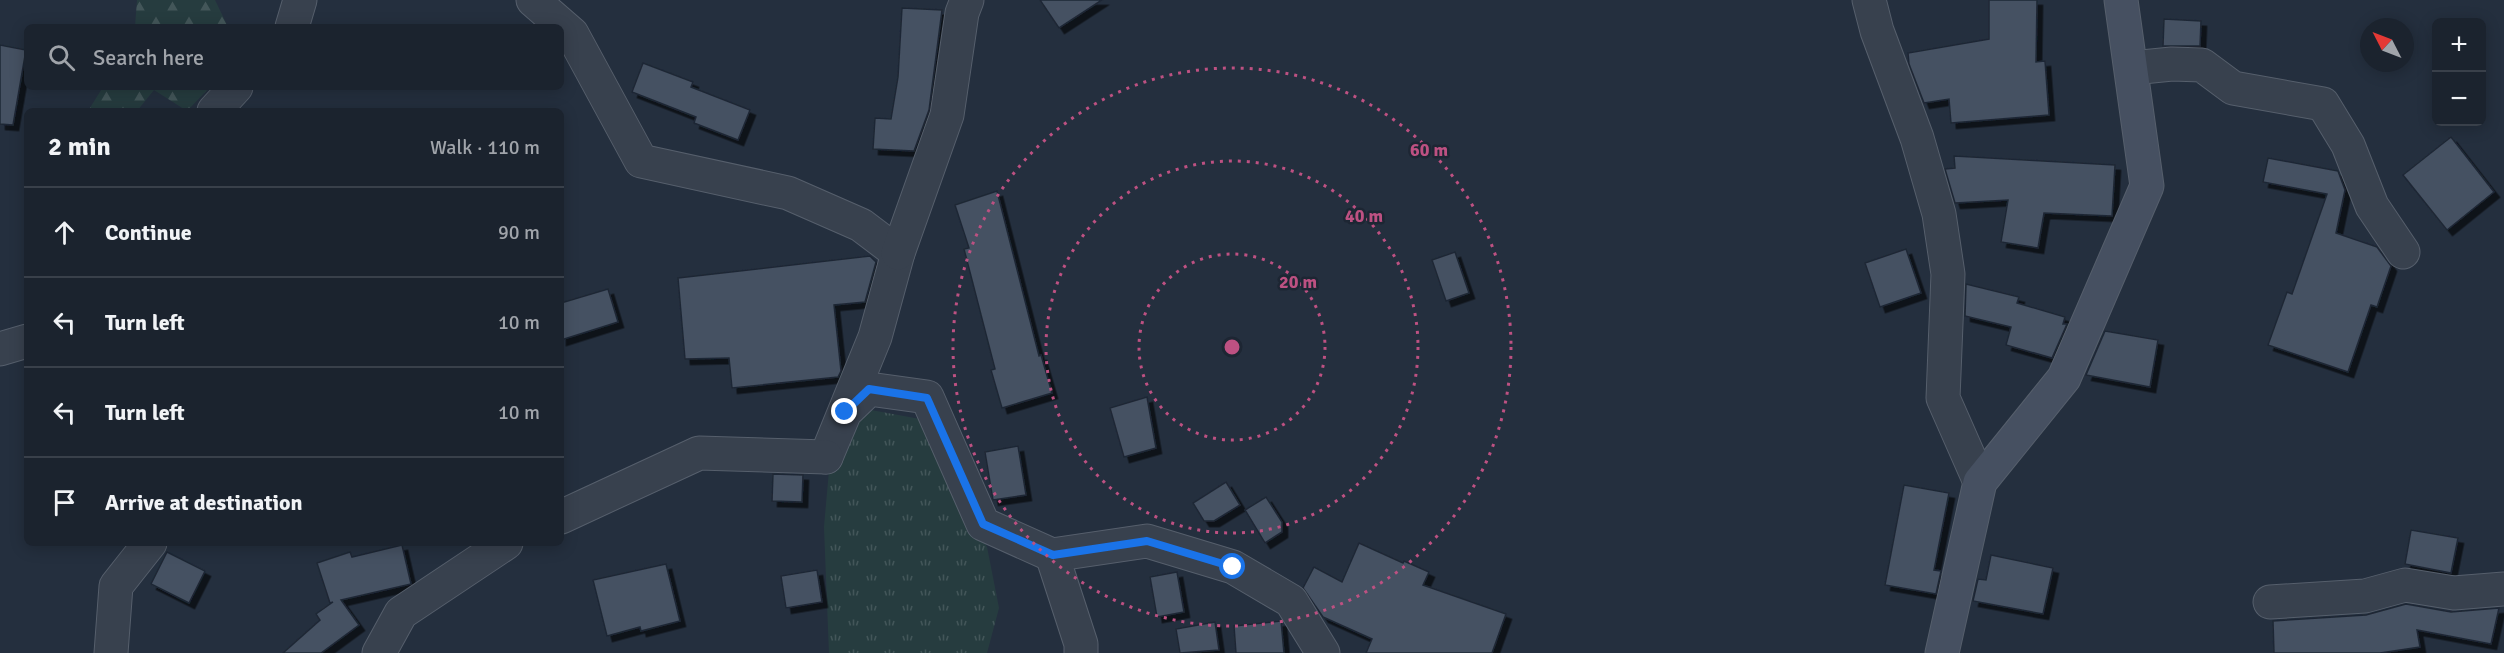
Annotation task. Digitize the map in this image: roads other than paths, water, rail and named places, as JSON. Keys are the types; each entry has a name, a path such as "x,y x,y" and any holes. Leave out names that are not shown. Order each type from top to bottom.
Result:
{"street":[{"path":"293,24 300,0"},
{"path":"533,0 561,24"},
{"path":"826,457 875,337 898,253 947,116 962,13 967,0"},
{"path":"1869,0 1877,31 1917,138 1939,214 1948,274 1943,398 1980,482"},
{"path":"1942,653 1980,482 2064,378 2147,186 2121,0"},
{"path":"564,27 572,34 641,161 788,193 861,225 898,253"},
{"path":"2132,68 2172,64 2202,65 2233,87 2323,104 2348,145 2361,183 2372,206 2403,252"},
{"path":"217,108 233,90"},
{"path":"0,349 24,342"},
{"path":"826,457 845,412 869,389 927,398 983,524 1053,555 1147,541 1233,567 1291,600 1323,653"},
{"path":"564,516 699,453 826,457"},
{"path":"111,653 116,586 148,546"},
{"path":"379,653 401,613 502,546"},
{"path":"1053,555 1081,644 1081,653"},
{"path":"2270,602 2365,596 2404,585 2454,593 2504,589"}]}
